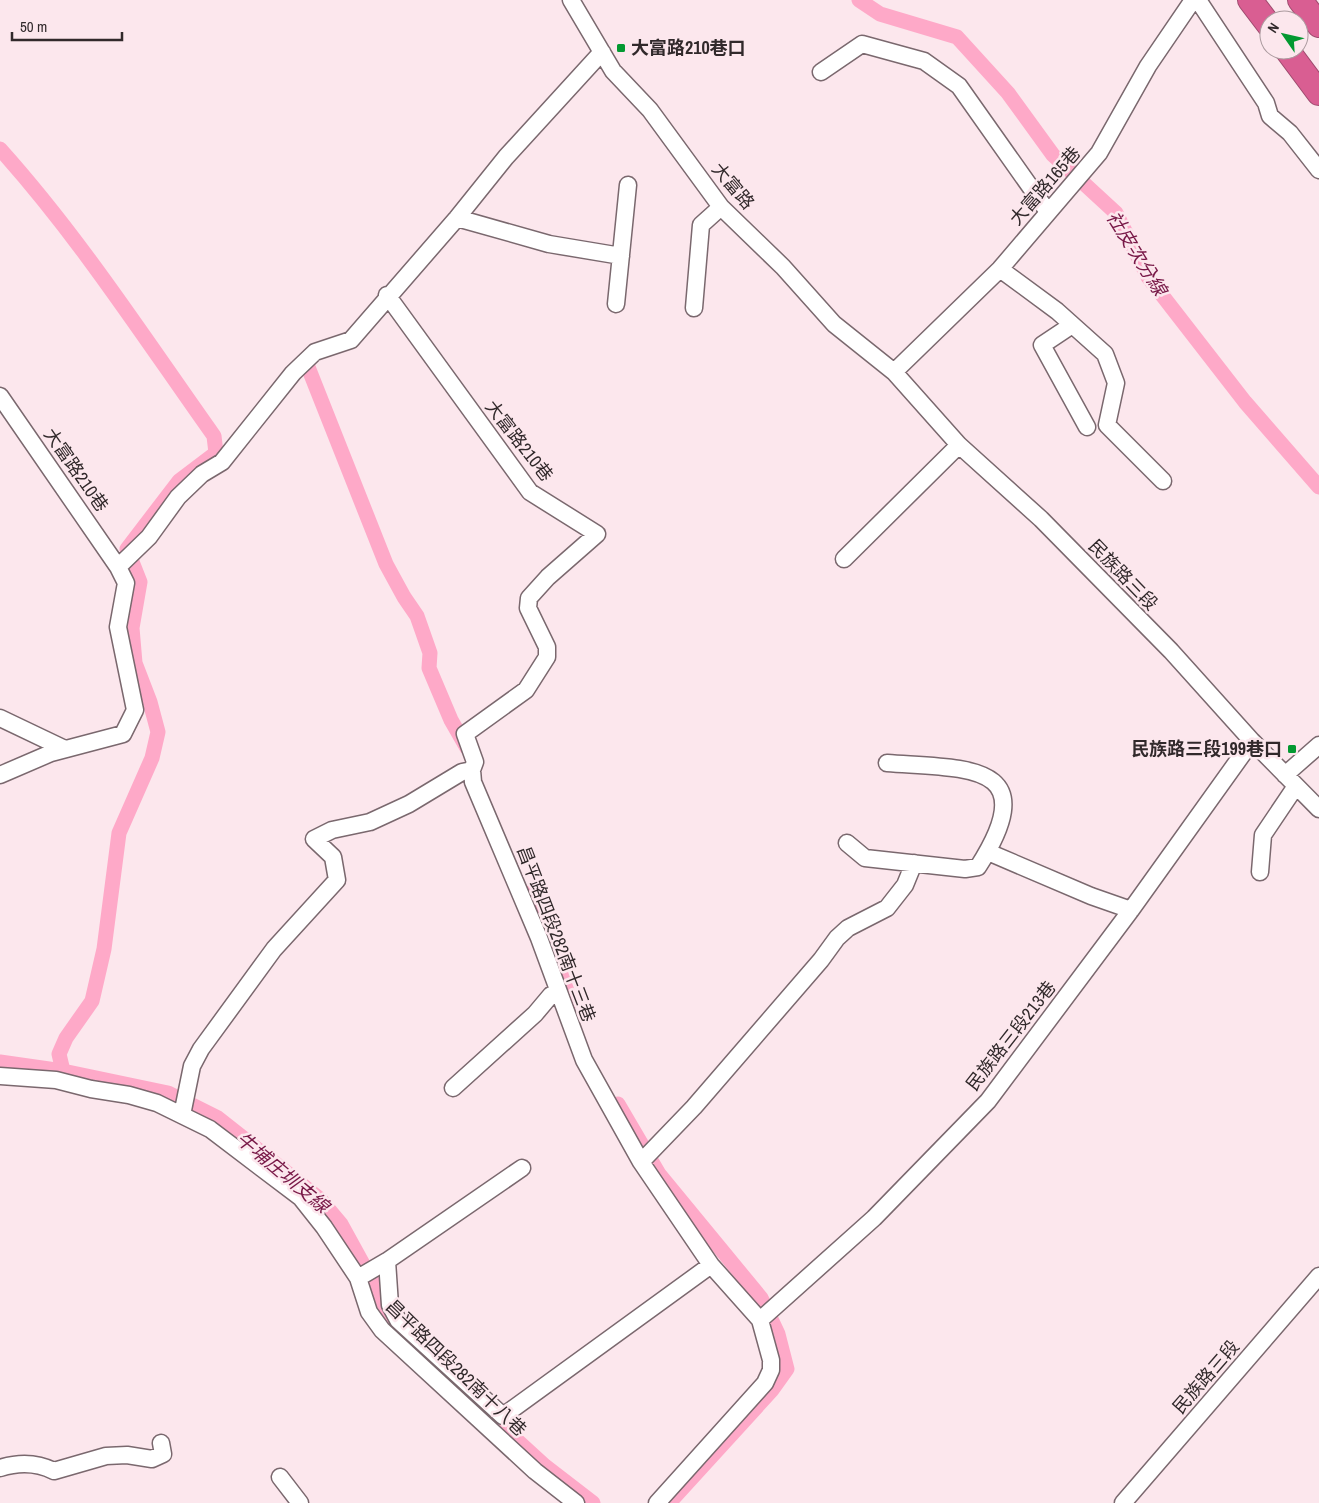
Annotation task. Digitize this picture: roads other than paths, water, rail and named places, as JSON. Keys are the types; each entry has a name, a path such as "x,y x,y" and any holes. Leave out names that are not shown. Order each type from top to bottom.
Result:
{"highway":[{"path":"1250,0 1259,12"},
{"path":"1300,0 1319,25"},
{"path":"1295,60 1319,93"}],"street":[{"name":"大富路","path":"571,0 613,72 650,110 722,207 783,267 834,324 894,372"},
{"name":"大富路165巷","path":"894,372 1000,269 1099,153 1148,66 1194,0"},
{"path":"1198,0 1266,103 1270,116 1290,133 1319,170"},
{"path":"821,72 862,44 924,61 959,86 1048,212"},
{"path":"121,565 149,537 178,497 202,474 222,462 293,373 315,352 351,340 387,295 457,218 506,157 602,52"},
{"path":"616,304 628,185"},
{"path":"694,308 701,225 722,207"},
{"path":"457,218 549,244 621,256"},
{"path":"1000,269 1072,325 1105,354 1116,383 1107,425 1162,480"},
{"name":"大富路210巷","path":"387,295 530,492 597,534 548,577 529,598 528,608 547,646 547,657 526,690 465,734 475,762 472,770"},
{"path":"1072,325 1042,345 1087,427"},
{"name":"民族路三段","path":"894,372 959,445 1041,519 1171,651 1252,741 1319,809"},
{"name":"大富路210巷","path":"0,396 121,565 126,583 118,627 135,710 123,734 65,749 0,775"},
{"path":"844,559 959,445"},
{"path":"0,718 65,749"},
{"name":"民族路三段213巷","path":"760,1320 874,1218 988,1101 1131,910 1252,741"},
{"path":"1260,872 1263,834 1290,781 1319,745"},
{"path":"847,843 866,858 965,869 978,867 988,852 1003,812 1002,791 994,780 970,772 887,763"},
{"path":"185,1105 192,1066 201,1049 274,949 337,880 333,857 314,839 332,830 370,822 409,804 462,772 472,770"},
{"name":"昌平路四段282南十三巷","path":"472,770 473,782 539,938 584,1060 641,1162 711,1265 760,1320 771,1360 771,1370 765,1383 657,1503"},
{"path":"988,852 1091,896 1131,910"},
{"path":"641,1162 694,1107 821,960 837,938 848,928 887,908 906,885 914,863"},
{"path":"454,1088 540,1009 551,995 558,992"},
{"name":"昌平路四段282南十八巷","path":"0,1076 56,1080 91,1089 129,1095 157,1103 185,1105 210,1128 301,1198 365,1274 368,1312 382,1330 536,1471 576,1503"},
{"path":"365,1274 387,1262 522,1168"},
{"path":"387,1262 390,1305 398,1320 503,1416 711,1265"},
{"name":"民族路三段","path":"1123,1503 1319,1276"},
{"path":"0,1468 18,1462 44,1466 54,1471 106,1456 127,1455 152,1459 163,1454 161,1443"},
{"path":"280,1477 300,1503"}],"waterway":[{"name":"社皮次分線","path":"859,0 880,14 957,37 1008,93 1053,155 1116,213 1148,277 1245,402 1319,487"},
{"path":"0,149 85,253 214,436 216,453 179,481 127,549 140,582 132,628 135,663 150,702 158,732 152,758 119,833 104,949 92,1001 66,1038 59,1054 63,1071"},
{"path":"308,367 386,564 417,616 430,653 429,668 451,720 467,748"},
{"path":"528,893 546,933 571,1002"},
{"name":"牛埔庄圳支線","path":"0,1062 63,1071 168,1093 218,1118 320,1199 341,1224 375,1286 379,1310 394,1328 545,1466 593,1503"},
{"path":"618,1104 659,1174 761,1298 778,1334 787,1369 772,1390 669,1503"}],"place":[{"name":"大富路210巷口","path":"621,48"},
{"name":"民族路三段199巷口","path":"1292,749"}]}
